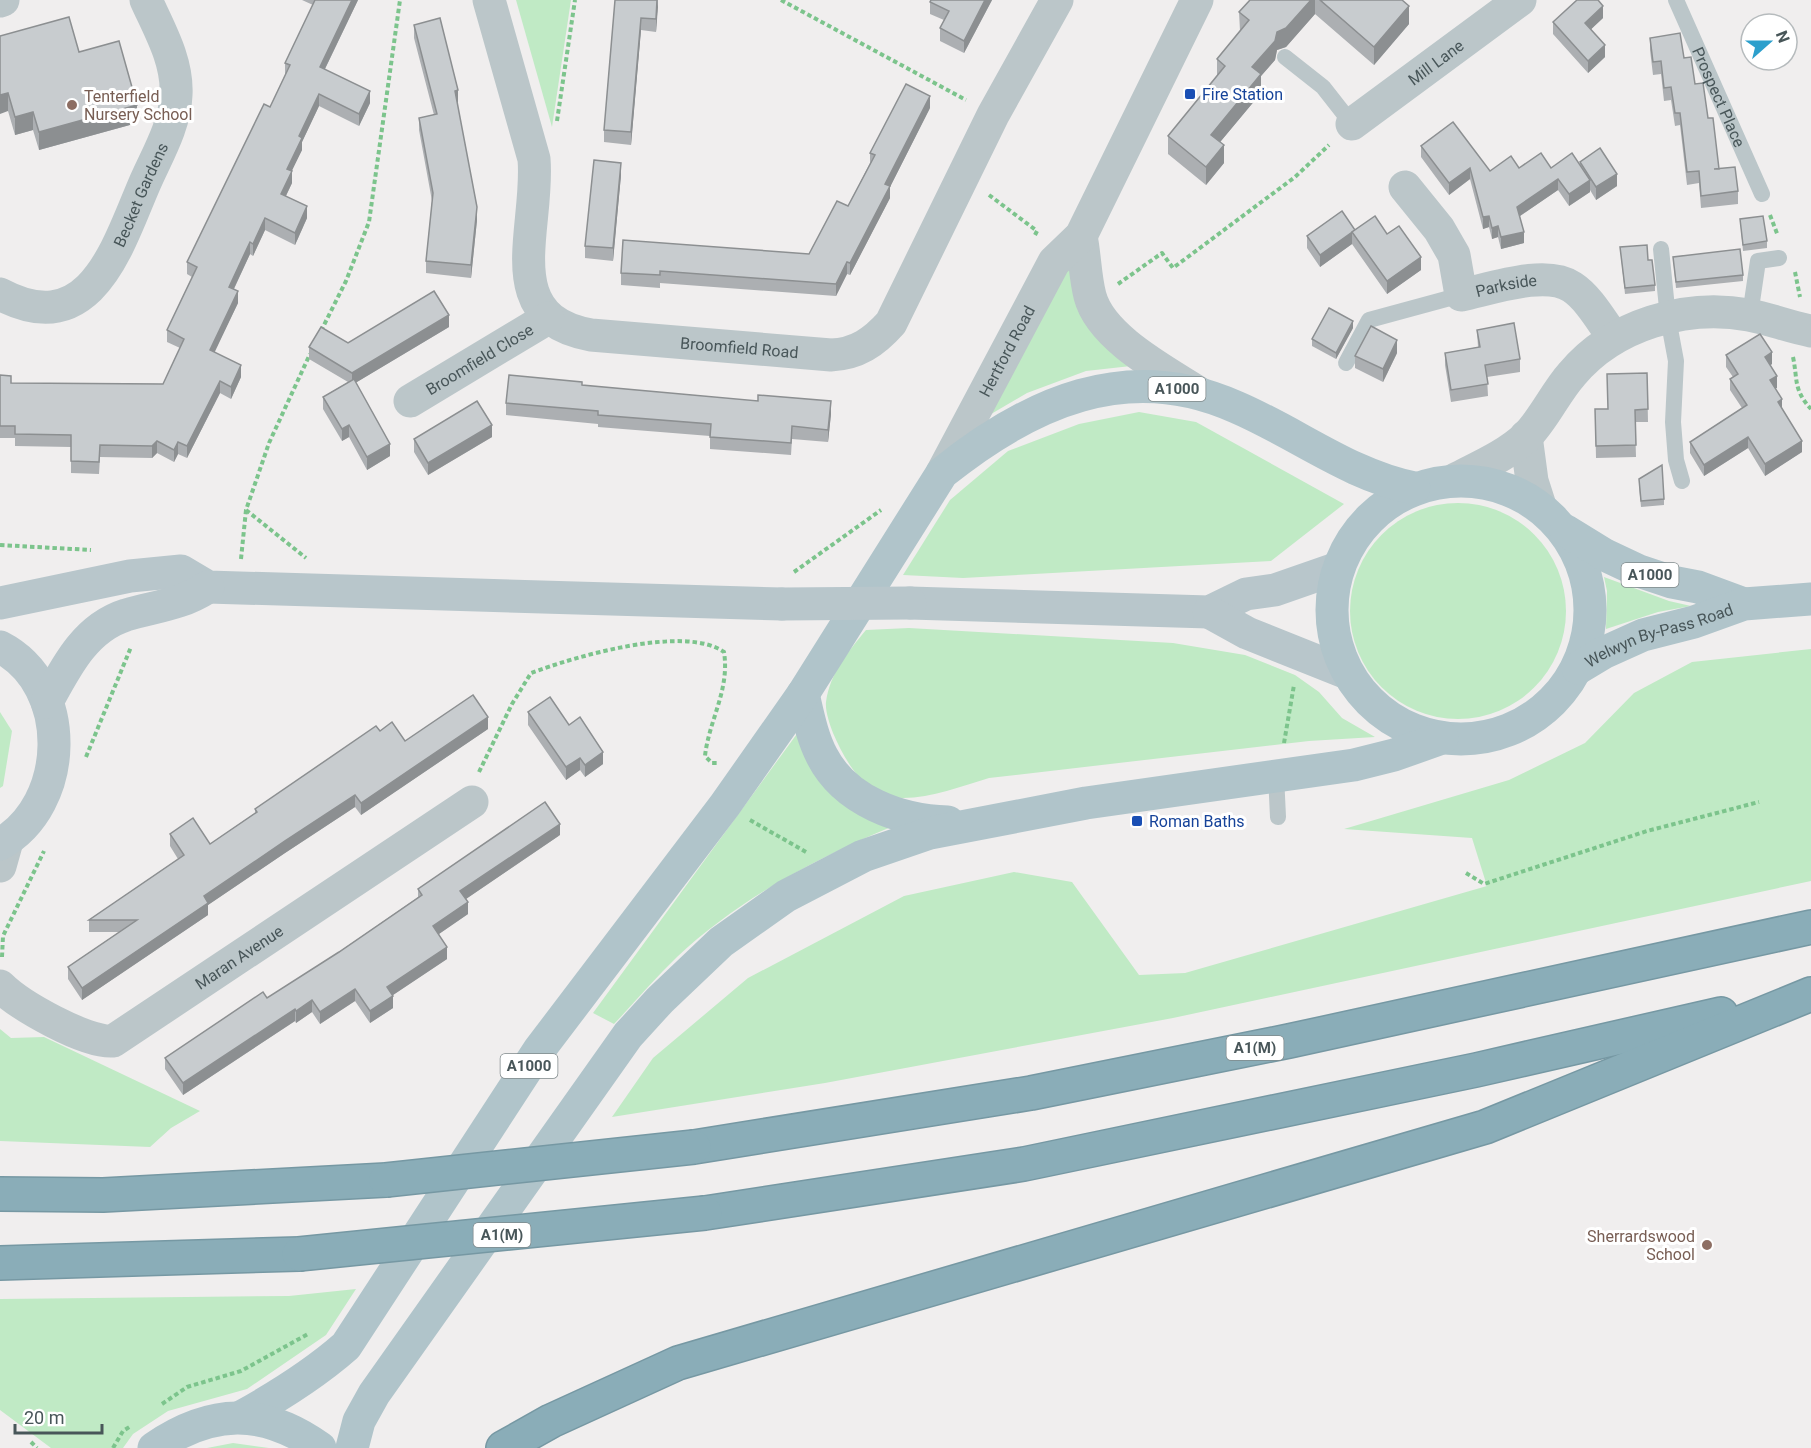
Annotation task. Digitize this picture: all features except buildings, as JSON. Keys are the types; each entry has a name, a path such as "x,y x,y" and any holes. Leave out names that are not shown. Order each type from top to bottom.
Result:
{"highway":[{"name":"A1(M)","path":"0,1194 103,1195 386,1180 694,1147 1031,1093 1289,1041 1811,927"},
{"name":"A1(M)","path":"0,1263 299,1254 705,1213 1024,1164 1476,1070 1811,994"},
{"path":"503,1448 550,1421 678,1363 1485,1127 1811,994"}],"main road":[{"name":"A1000","path":"241,1417 285,1393 321,1368 346,1346 539,1050 725,806 803,694 942,473 995,434 1054,403 1083,394 1135,386 1163,386 1199,393 1236,407 1384,482 1414,488"},
{"path":"1456,479 1501,485 1540,506 1564,530 1582,561 1590,597 1589,633 1578,668 1563,691 1544,710 1521,725 1496,735 1469,740 1442,738 1393,720 1374,706 1347,674 1336,645 1334,594 1338,568 1346,548 1364,523 1387,502 1414,488 1456,479"},
{"name":"Welwyn By-Pass Road","path":"1564,530 1605,555 1639,571 1672,582 1698,587 1744,604"},
{"path":"1209,612 1246,594 1275,590 1338,568"},
{"path":"0,603 130,576 181,571 208,587 785,590 910,603 1209,612 1247,633 1347,674"},
{"path":"47,702 77,649 100,628 124,616 187,600 208,587"},
{"name":"Welwyn By-Pass Road","path":"1578,668 1603,653 1643,635 1694,622 1744,604 1811,600"},
{"path":"0,647 29,673 47,702 53,728 55,754 50,780 39,805 2,850"},
{"path":"803,694 822,756 834,774 849,789 902,817 922,822 976,823"},
{"path":"352,1448 359,1421 374,1394 628,1035 684,976 753,917 824,874 898,843 976,823 1276,775 1354,765 1394,755 1442,738"},
{"path":"143,1436 179,1431 209,1420 241,1417 271,1421 299,1432 320,1448"}],"street":[{"name":"Becket Gardens","path":"0,294 13,301 40,307 63,304 86,293 102,276 116,253 168,130 176,96 176,78 170,56 146,0"},
{"path":"489,0 534,159 536,184 528,274 533,298 548,318"},
{"name":"Broomfield Road","path":"548,318 572,331 591,335 831,355 854,352 878,338 891,323 993,115 1057,0"},
{"name":"Hertford Road","path":"942,473 1054,262 1081,236 1197,0"},
{"name":"Mill Lane","path":"1352,124 1520,0"},
{"name":"Parkside","path":"1405,187 1439,229 1454,255 1461,295 1543,278 1562,282 1573,287 1614,338"},
{"path":"1081,236 1090,296 1098,313 1113,332 1199,393"},
{"path":"1456,479 1498,456 1526,436 1571,375 1590,355 1614,338 1643,324 1707,313 1761,318 1811,331"},
{"name":"Broomfield Close","path":"410,401 548,318"},
{"path":"1526,436 1532,481 1540,506"},
{"name":"Maran Avenue","path":"0,986 30,1009 99,1042 113,1041 472,802"}],"lane":[{"name":"Prospect Place","path":"1676,0 1762,194"},
{"path":"1285,57 1323,87 1352,124"},
{"path":"1661,249 1668,318 1676,361 1673,422 1682,481"},
{"path":"1761,318 1758,261 1779,258"},
{"path":"1346,363 1369,320 1461,295"},
{"path":"1276,775 1278,817"}],"path":[{"path":"318,338 346,281 369,222 400,0"},
{"path":"534,159 552,154 575,0"},
{"path":"781,0 993,115"},
{"path":"1090,296 1122,282 1162,253 1173,268 1295,177 1352,124"},
{"path":"981,189 1037,231 1033,242"},
{"path":"1761,318 1779,341 1789,348 1793,357 1798,392 1811,409"},
{"path":"241,559 246,510 269,443 314,347"},
{"path":"785,590 863,521 891,504"},
{"path":"246,510 311,562"},
{"path":"0,545 96,550"},
{"path":"472,802 475,781 512,704 531,673 632,644 699,643 717,646 724,652 726,667 721,702 707,739 705,756 712,763 724,762 718,769"},
{"path":"1284,744 1295,675"},
{"path":"1466,873 1484,884 1647,831 1759,802"},
{"path":"725,806 810,854"},
{"path":"159,1406 187,1387 241,1371 309,1334"},
{"path":"113,1448 123,1431 143,1436"},
{"path":"31,1442 37,1448"}],"green space":[{"path":"516,0 571,0 552,127"},
{"path":"1071,268 1131,366 1086,371 1027,393 986,417 1064,271"},
{"path":"1139,412 1196,422 1344,504 1271,561 963,578 903,575 950,500 1008,451 1079,424"},
{"path":"1447,503 1469,503 1489,507 1509,515 1535,534 1554,560 1562,580 1566,611 1562,642 1554,662 1535,688 1509,707 1489,715 1469,719 1447,719 1427,715 1407,707 1389,695 1374,680 1362,662 1354,642 1350,622 1350,600 1354,580 1362,560 1374,542 1389,527 1407,515 1427,507"},
{"path":"1604,577 1669,601 1691,606 1658,612 1606,629 1607,591"},
{"path":"909,628 1173,643 1245,655 1295,675 1319,692 1342,718 1375,737 1309,741 989,778 925,796 903,798 890,796 868,785 851,767 833,733 826,702 836,672 866,630"},
{"path":"1811,649 1811,881 1173,1018 825,1083 612,1117 653,1058 748,978 904,896 1014,872 1072,882 1139,975 1185,973 1487,886 1472,838 1344,829 1509,780 1585,743 1634,693 1692,662"},
{"path":"0,712 12,731 3,786 0,788"},
{"path":"802,727 891,827 806,867 725,917 677,957 614,1024 593,1013"},
{"path":"0,1029 11,1038 44,1037 200,1111 171,1128 150,1147 0,1141"},
{"path":"356,1289 326,1335 247,1389 168,1411 133,1434 123,1448 51,1448 0,1410 0,1299 289,1296"},
{"path":"233,1443 269,1448 207,1448"}],"place":[{"name":"Fire Station","path":"1190,94"},
{"name":"Tenterfield Nursery School","path":"72,105"},
{"name":"Roman Baths","path":"1137,821"},
{"name":"Sherrardswood School","path":"1707,1245"}]}
